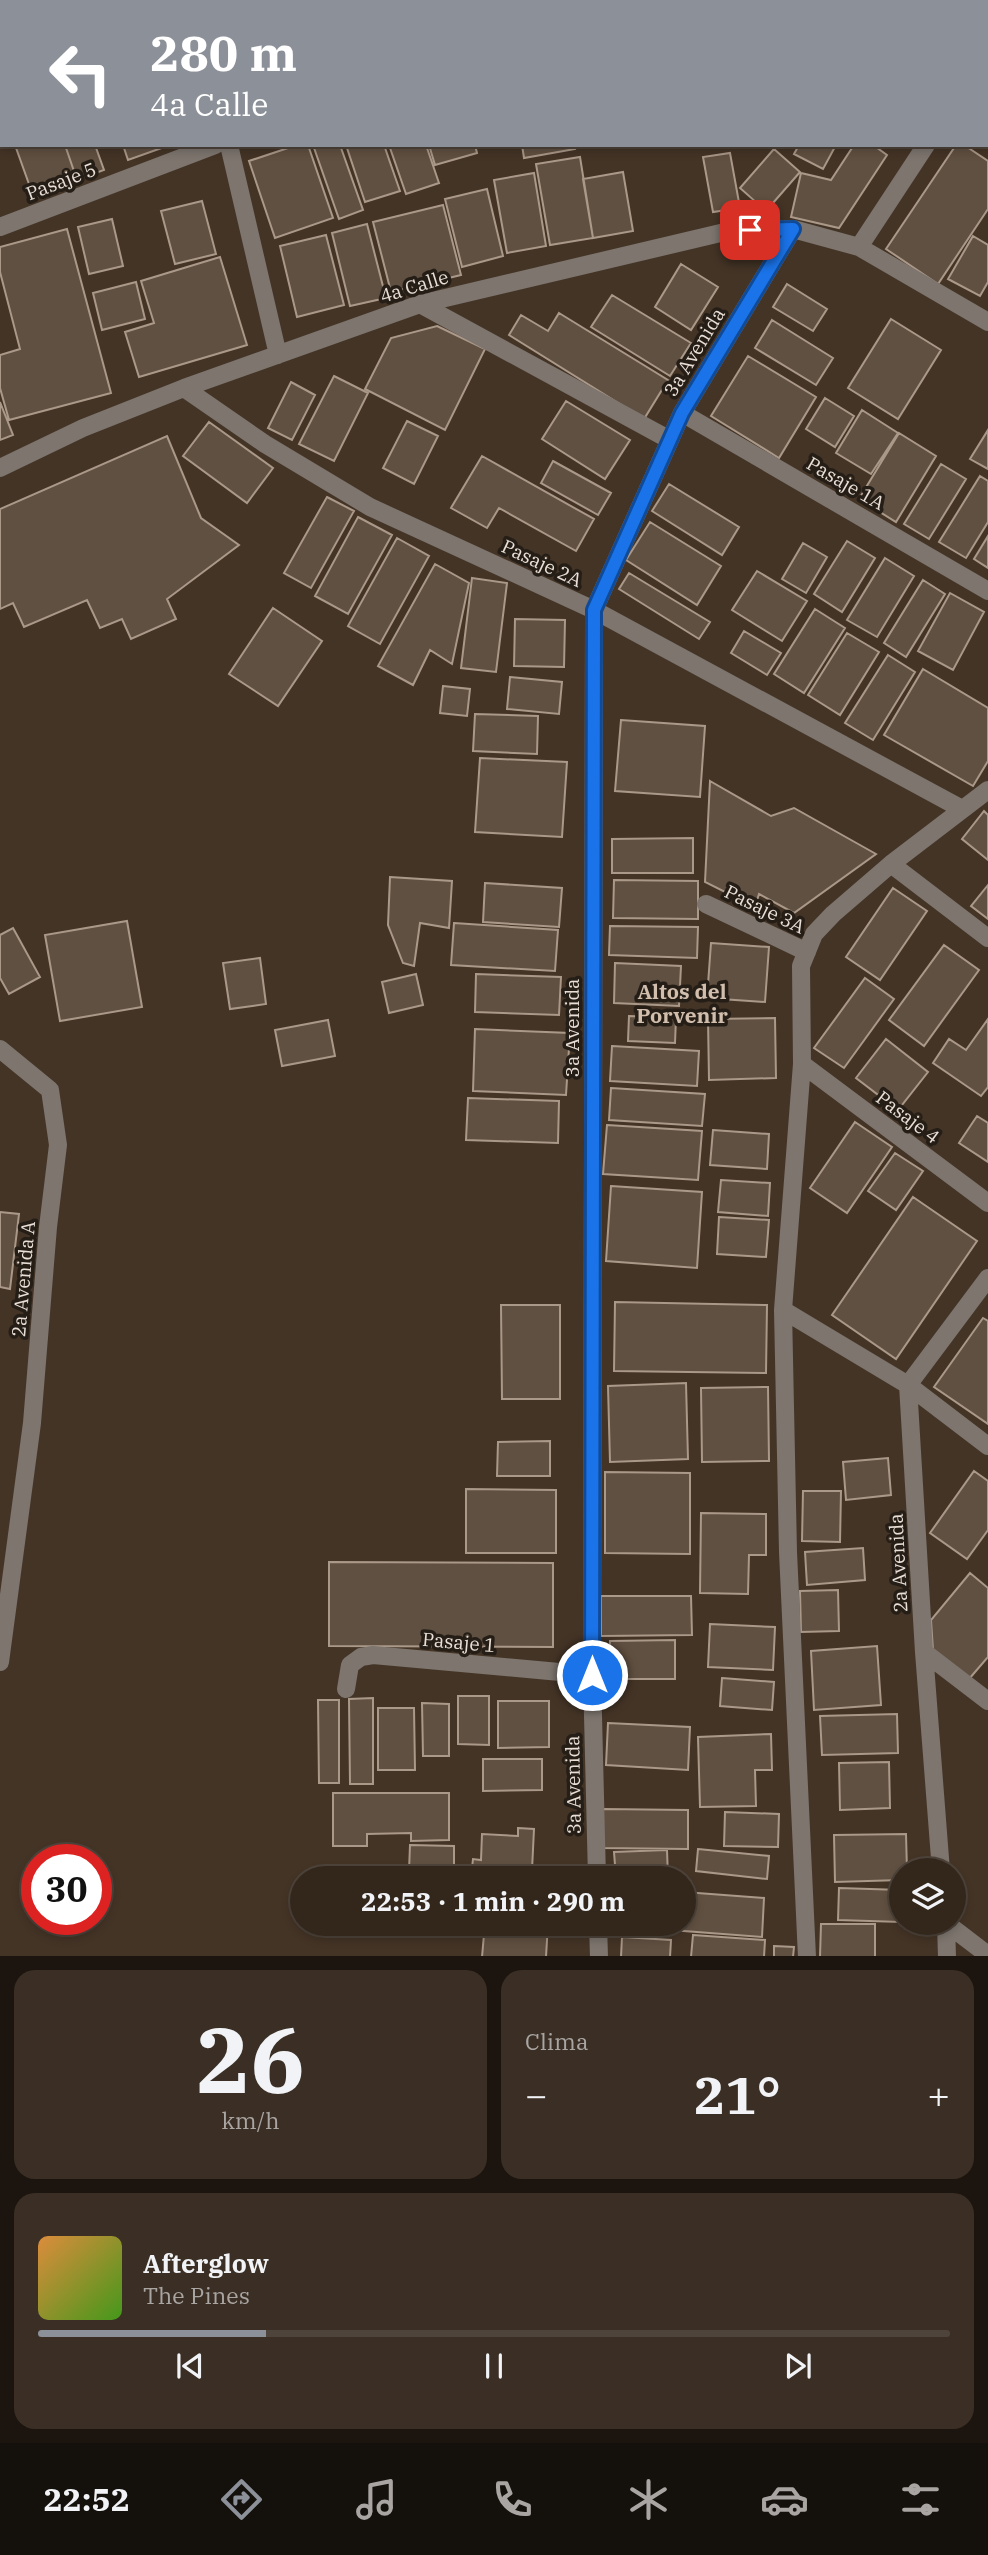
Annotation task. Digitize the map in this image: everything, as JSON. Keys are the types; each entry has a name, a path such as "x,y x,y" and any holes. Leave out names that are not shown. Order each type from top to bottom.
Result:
{"street":[{"name":"Pasaje 5","path":"0,227 210,147"},
{"path":"229,147 278,355"},
{"path":"859,247 925,147"},
{"name":"4a Calle","path":"0,468 83,428 184,388 420,304 729,231 793,229 859,247 988,322"},
{"name":"3a Avenida","path":"597,1866 592,1675 594,610 682,413 793,229"},
{"path":"420,304 670,440"},
{"name":"Pasaje 2A","path":"184,388 265,444 370,507 594,610 961,808"},
{"name":"Pasaje 1A","path":"682,413 988,591"},
{"path":"807,1956 788,1552 783,1310 802,1064 801,966 814,934 833,914 961,808 988,790"},
{"path":"891,864 988,938"},
{"name":"Pasaje 3A","path":"706,904 807,952"},
{"name":"2a Avenida A","path":"0,1049 50,1090 58,1145 48,1227 32,1423 0,1662"},
{"name":"Pasaje 4","path":"802,1064 988,1203"},
{"path":"908,1385 988,1278"},
{"path":"783,1310 908,1385 988,1446"},
{"name":"2a Avenida","path":"908,1385 924,1652 941,1858"},
{"path":"924,1652 988,1700"},
{"name":"Pasaje 1","path":"346,1689 350,1665 361,1657 373,1655 592,1675"},
{"path":"946,1935 947,1956"},
{"path":"962,1935 988,1955"},
{"path":"598,1936 599,1956"}],"building":[{"path":"16,147 66,147 78,183 34,198"},
{"path":"66,147 96,147 104,170 77,180"},
{"path":"124,147 164,147 128,160"},
{"path":"291,147 309,147 333,218 275,238 249,161"},
{"path":"314,147 341,147 363,210 339,219"},
{"path":"347,147 385,147 400,191 365,202"},
{"path":"390,147 427,147 439,183 406,194"},
{"path":"430,147 476,147 477,153 435,165"},
{"path":"522,147 575,149 524,158"},
{"path":"798,147 835,147 823,169 794,154"},
{"path":"853,147 876,147 887,155 839,228 791,217 801,173 831,180"},
{"path":"955,147 967,147 988,161 988,209 938,284 886,249"},
{"path":"774,149 800,172 766,211 740,188"},
{"path":"730,153 740,208 713,212 703,157"},
{"path":"580,157 593,238 550,245 536,164"},
{"path":"623,172 633,231 593,238 583,179"},
{"path":"534,173 546,246 507,253 494,180"},
{"path":"487,189 503,256 462,267 445,199"},
{"path":"202,201 216,254 175,264 161,211"},
{"path":"443,205 461,275 391,292 373,222"},
{"path":"112,219 123,266 89,274 78,227"},
{"path":"367,224 386,298 350,306 332,233"},
{"path":"67,229 111,393 9,420 0,388 0,355 20,349 0,272 0,247"},
{"path":"326,235 344,305 297,317 280,246"},
{"path":"973,236 988,245 988,282 980,296 948,279"},
{"path":"220,257 247,345 139,377 125,332 154,323 141,281"},
{"path":"681,264 718,287 691,330 655,307"},
{"path":"136,282 145,319 102,330 93,293"},
{"path":"787,284 827,309 813,331 773,307"},
{"path":"612,295 691,343 670,376 591,327"},
{"path":"559,313 668,380 644,419 509,335 521,315 548,331"},
{"path":"891,319 941,350 898,419 848,388"},
{"path":"772,320 833,358 816,385 755,348"},
{"path":"437,326 485,349 445,430 365,389 391,338"},
{"path":"748,356 816,397 779,458 711,416"},
{"path":"334,376 368,393 334,461 299,444"},
{"path":"291,382 315,395 292,440 268,428"},
{"path":"825,398 854,416 835,447 806,429"},
{"path":"566,401 630,440 605,479 542,439"},
{"path":"0,402 13,435 0,440"},
{"path":"862,410 898,433 871,474 836,453"},
{"path":"407,421 438,436 414,484 383,468"},
{"path":"209,422 273,468 247,503 183,456"},
{"path":"988,430 988,469 970,459"},
{"path":"899,433 936,456 896,522 859,499"},
{"path":"167,436 201,518 239,545 167,599 176,619 131,639 122,619 100,628 87,600 24,627 13,603 0,609 0,509"},
{"path":"482,456 594,519 576,551 499,508 487,528 451,508"},
{"path":"553,461 611,493 598,515 541,483"},
{"path":"941,464 966,479 929,539 904,524"},
{"path":"980,476 988,481 988,522 966,558 939,542"},
{"path":"669,484 739,527 722,555 652,511"},
{"path":"327,497 354,511 311,588 284,573"},
{"path":"358,517 392,535 348,614 315,596"},
{"path":"650,522 721,566 697,605 626,560"},
{"path":"988,536 988,568 974,559"},
{"path":"397,538 429,556 380,644 348,626"},
{"path":"847,541 875,558 842,612 814,594"},
{"path":"803,543 827,557 806,593 782,579"},
{"path":"885,558 914,576 877,637 847,620"},
{"path":"435,564 469,583 452,664 430,650 413,685 378,666"},
{"path":"757,571 807,601 782,641 732,610"},
{"path":"629,573 710,622 699,639 619,589"},
{"path":"472,578 507,583 496,672 461,668"},
{"path":"923,580 945,594 906,657 884,643"},
{"path":"950,593 984,612 953,670 918,651"},
{"path":"273,608 322,641 278,706 229,674"},
{"path":"815,609 845,628 804,693 774,674"},
{"path":"515,619 565,620 564,667 514,666"},
{"path":"744,631 781,653 767,675 731,653"},
{"path":"847,633 879,652 840,715 808,695"},
{"path":"888,655 915,672 873,740 845,723"},
{"path":"923,669 988,708 988,761 973,786 884,735"},
{"path":"510,677 562,682 559,714 507,709"},
{"path":"443,686 470,689 467,716 440,713"},
{"path":"475,714 538,716 537,754 473,751"},
{"path":"621,720 705,726 700,797 615,791"},
{"path":"480,758 567,762 562,837 475,832"},
{"path":"710,781 771,816 794,808 876,854 794,913 759,894 755,907 705,882"},
{"path":"984,811 988,815 988,860 962,839"},
{"path":"693,838 693,873 612,873 612,839"},
{"path":"390,877 452,881 449,928 420,923 414,966 403,963 388,925"},
{"path":"614,880 698,881 698,919 613,918"},
{"path":"485,883 562,888 559,927 483,922"},
{"path":"988,885 988,919 971,906"},
{"path":"893,888 927,911 880,980 846,957"},
{"path":"127,921 142,1007 60,1021 45,935"},
{"path":"454,923 558,930 555,971 451,965"},
{"path":"610,926 698,927 697,958 609,955"},
{"path":"13,928 40,977 9,994 0,978 0,935"},
{"path":"711,943 769,947 765,1002 707,998"},
{"path":"944,945 979,970 924,1046 889,1020"},
{"path":"260,958 266,1004 230,1009 223,963"},
{"path":"615,963 681,966 679,1006 614,1003"},
{"path":"416,974 423,1005 389,1013 382,982"},
{"path":"476,974 561,977 559,1015 475,1012"},
{"path":"865,978 894,999 844,1068 814,1048"},
{"path":"629,1016 676,1018 675,1043 628,1041"},
{"path":"775,1018 776,1078 709,1080 708,1019"},
{"path":"988,1019 988,1087 981,1096 933,1063 949,1039 966,1050"},
{"path":"328,1020 335,1056 282,1066 275,1030"},
{"path":"475,1029 570,1033 566,1095 473,1091"},
{"path":"886,1039 928,1072 898,1110 856,1078"},
{"path":"612,1046 699,1051 697,1086 610,1081"},
{"path":"611,1088 705,1094 702,1126 609,1120"},
{"path":"468,1098 559,1101 558,1143 466,1140"},
{"path":"977,1116 988,1123 988,1162 959,1143"},
{"path":"855,1122 892,1147 847,1213 810,1188"},
{"path":"607,1125 702,1131 698,1180 603,1174"},
{"path":"713,1130 769,1134 767,1169 710,1165"},
{"path":"895,1153 923,1171 896,1210 868,1191"},
{"path":"721,1180 770,1183 768,1216 718,1212"},
{"path":"611,1186 702,1192 697,1268 606,1261"},
{"path":"913,1197 977,1241 896,1359 832,1315"},
{"path":"0,1212 19,1214 10,1289 0,1287"},
{"path":"719,1217 769,1220 766,1257 717,1254"},
{"path":"615,1302 767,1305 766,1373 614,1371"},
{"path":"501,1305 560,1305 560,1399 502,1399"},
{"path":"983,1318 988,1321 988,1424 934,1387"},
{"path":"686,1383 688,1459 610,1462 608,1386"},
{"path":"768,1387 769,1461 702,1462 701,1388"},
{"path":"550,1441 550,1476 497,1476 498,1442"},
{"path":"888,1458 891,1495 846,1500 843,1462"},
{"path":"974,1471 988,1481 988,1530 967,1559 930,1533"},
{"path":"605,1472 690,1473 690,1554 605,1553"},
{"path":"466,1489 556,1490 556,1553 466,1553"},
{"path":"803,1491 841,1491 840,1542 802,1541"},
{"path":"701,1513 766,1514 766,1555 749,1555 748,1594 700,1593"},
{"path":"863,1548 865,1580 807,1585 805,1552"},
{"path":"329,1562 553,1563 553,1647 329,1646"},
{"path":"970,1573 988,1588 988,1657 969,1679 933,1650 931,1620"},
{"path":"838,1590 839,1631 801,1632 800,1591"},
{"path":"601,1596 691,1596 692,1635 601,1636"},
{"path":"710,1624 775,1627 773,1670 708,1667"},
{"path":"675,1640 675,1679 609,1679 610,1641"},
{"path":"877,1646 881,1705 814,1710 811,1651"},
{"path":"722,1678 774,1682 772,1710 720,1706"},
{"path":"458,1696 489,1696 489,1745 458,1744"},
{"path":"373,1698 373,1784 350,1784 349,1699"},
{"path":"318,1700 339,1700 339,1783 319,1783"},
{"path":"498,1701 549,1701 549,1747 498,1748"},
{"path":"422,1703 449,1704 449,1756 423,1756"},
{"path":"378,1708 414,1708 415,1770 378,1770"},
{"path":"897,1714 898,1753 822,1755 820,1716"},
{"path":"608,1723 690,1727 688,1770 606,1765"},
{"path":"771,1734 772,1770 755,1770 756,1806 700,1807 698,1737"},
{"path":"483,1759 542,1759 542,1790 483,1791"},
{"path":"889,1762 890,1808 840,1810 839,1763"},
{"path":"333,1793 449,1793 449,1840 411,1841 411,1833 367,1834 367,1846 333,1846"},
{"path":"603,1809 688,1810 688,1849 602,1848"},
{"path":"725,1812 779,1814 778,1847 724,1846"},
{"path":"518,1828 534,1829 532,1866 472,1866 473,1859 481,1860 482,1834 518,1836"},
{"path":"906,1834 907,1858 889,1858 889,1880 835,1882 834,1835"},
{"path":"410,1845 454,1846 454,1866 409,1866"},
{"path":"698,1849 769,1856 767,1879 696,1871"},
{"path":"667,1850 668,1866 615,1866 614,1852"},
{"path":"839,1888 889,1890 889,1922 838,1920"},
{"path":"696,1893 764,1898 762,1937 696,1932"},
{"path":"821,1924 875,1924 875,1956 820,1956"},
{"path":"484,1936 547,1936 546,1956 482,1956"},
{"path":"693,1936 765,1940 764,1956 691,1956"},
{"path":"622,1937 671,1940 670,1956 621,1956"},
{"path":"774,1946 794,1947 793,1956 774,1956"}],"district":[{"name":"Altos del Porvenir","path":"682,1004"}],"route":[{"path":"592,1675 594,610 682,413 793,229 750,230"}]}
